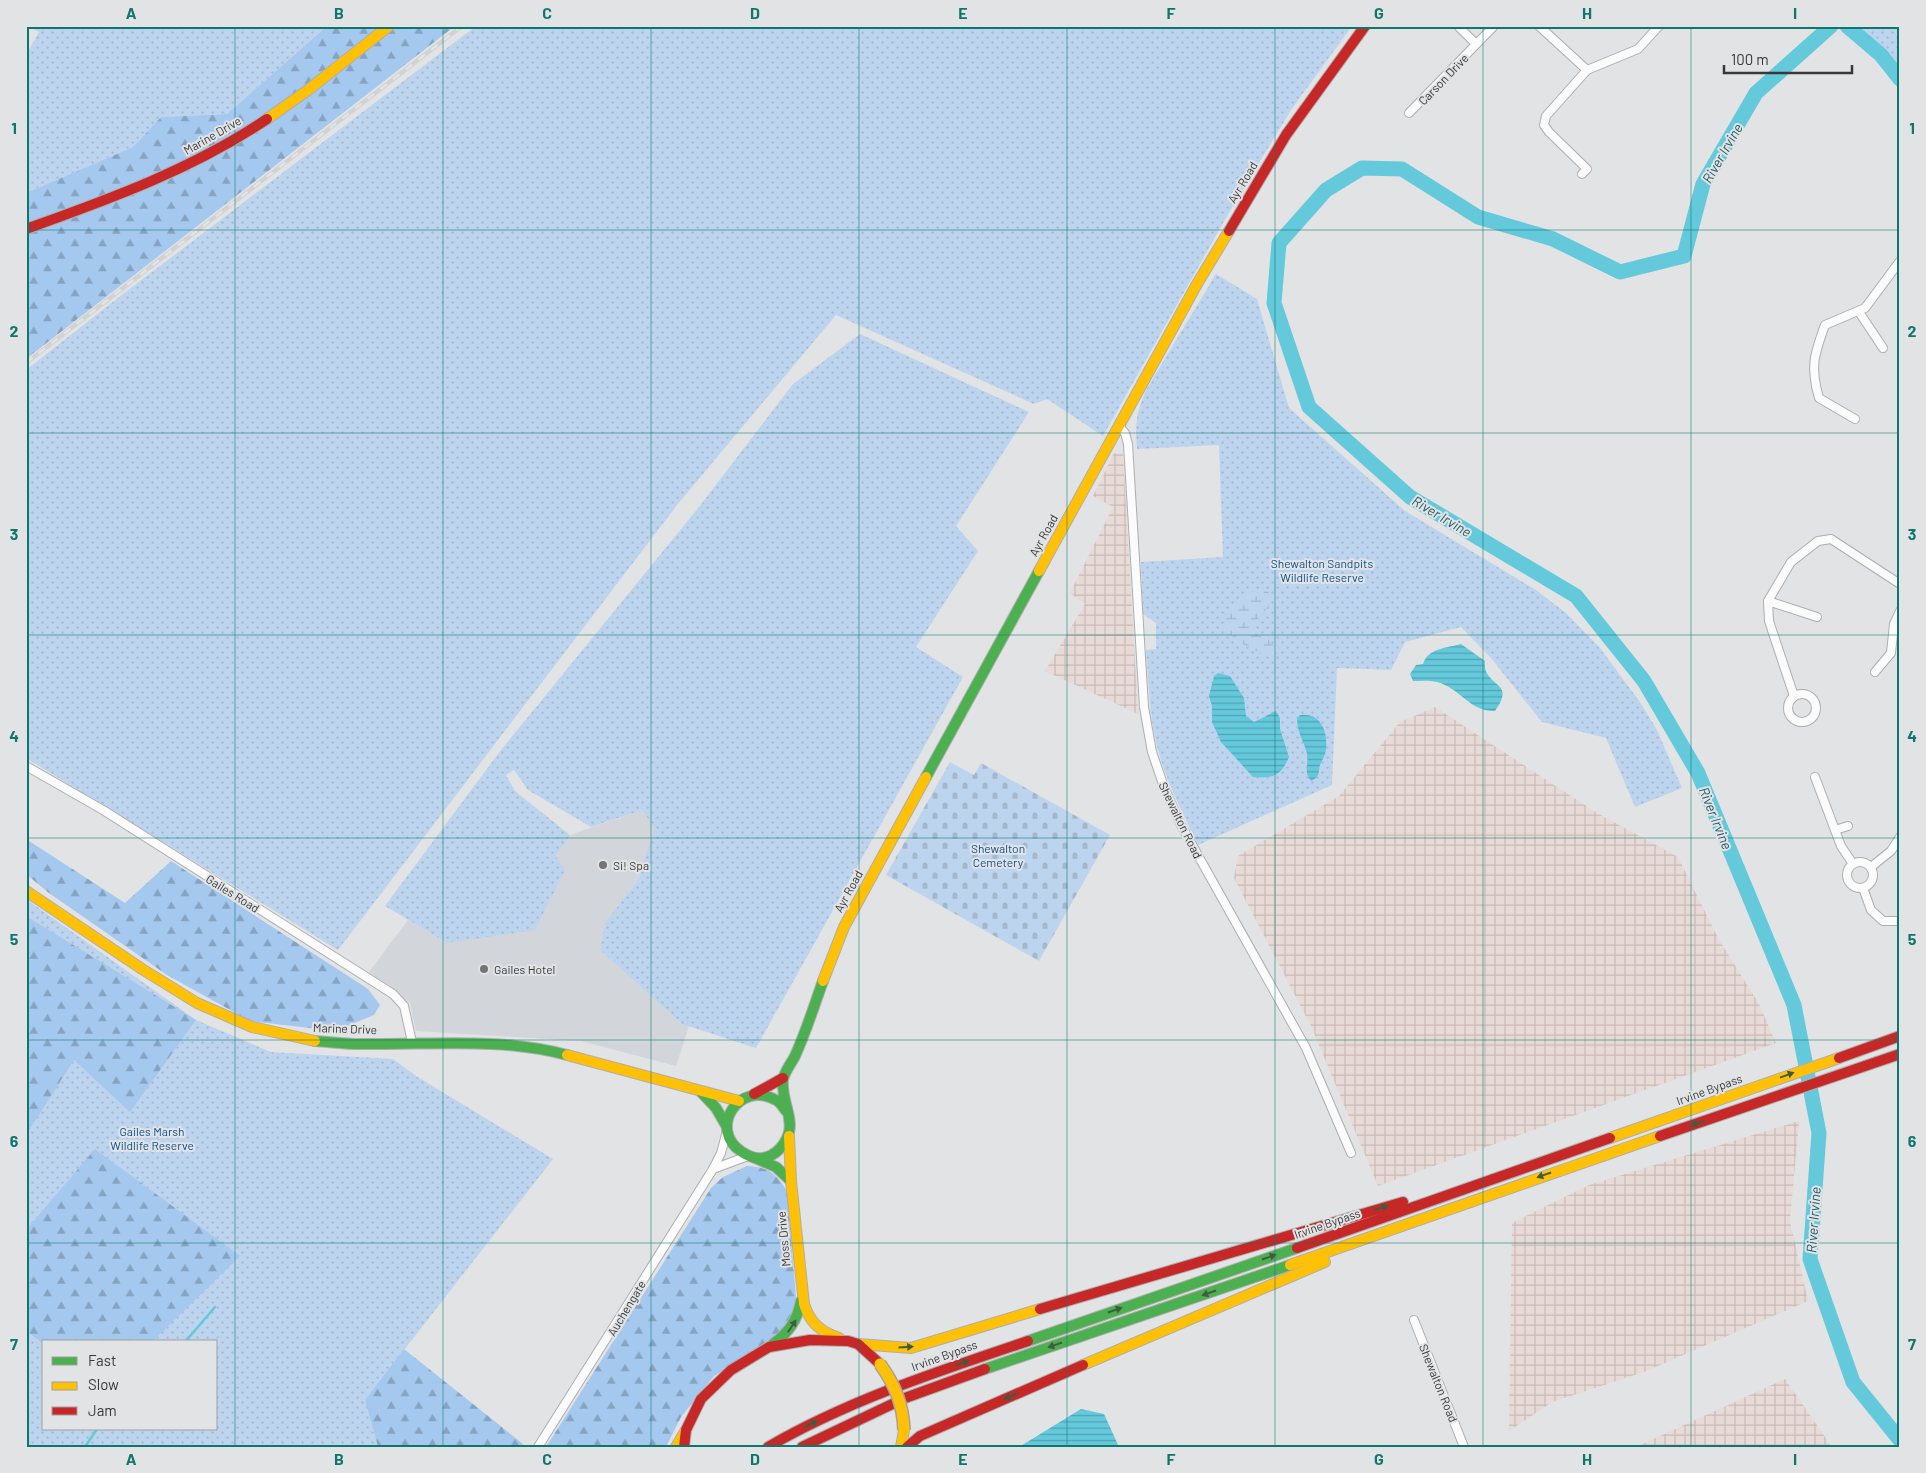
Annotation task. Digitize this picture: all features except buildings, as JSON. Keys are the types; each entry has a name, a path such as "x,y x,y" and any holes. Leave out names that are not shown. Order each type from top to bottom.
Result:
{"main road":[{"name":"Marine Drive","path":"26,229 125,194 175,172 224,146 270,117 390,26"},
{"name":"Ayr Road","path":"783,1078 795,1056 844,927 1197,284 1286,135 1365,26"},
{"name":"Marine Drive","path":"26,891 142,969 197,1003 252,1027 307,1040 360,1044 463,1042 544,1049 698,1090 744,1099"},
{"name":"Irvine Bypass","path":"768,1447 798,1430 903,1384 1524,1169 1900,1036"},
{"path":"907,1447 920,1436 962,1417 1443,1213 1521,1183 1900,1054"},
{"path":"750,1157 762,1158 772,1155 782,1147 789,1133 790,1121 786,1111 783,1078 744,1099 730,1111 727,1129 734,1147 750,1157 776,1167 791,1181"},
{"name":"Marine Drive","path":"698,1090 711,1100 721,1113 727,1129"},
{"path":"744,1099 761,1094 772,1097 786,1111"},
{"name":"Moss Drive","path":"789,1133 791,1181 802,1296 806,1312 813,1324 828,1335 853,1343"},
{"path":"676,1447 701,1399 731,1370 769,1347 810,1340 911,1348 1380,1209 1524,1169"},
{"path":"802,1447 905,1398 984,1369 1443,1213"},
{"name":"Moss Drive","path":"769,1347 786,1334 795,1323 799,1315 802,1296"},
{"path":"853,1343 880,1364 898,1392 904,1409 904,1430 901,1447"},
{"path":"684,1447 686,1430"}],"street":[{"name":"Carson Drive","path":"1458,26 1476,44"},
{"name":"Carson Drive","path":"1409,114 1494,26"},
{"path":"1539,26 1587,70"},
{"path":"1582,174 1587,169 1549,132 1544,125 1546,116 1587,70 1638,50 1659,26"},
{"path":"1855,419 1819,398 1813,376 1816,349 1825,326 1865,308 1900,261"},
{"path":"1859,312 1883,348"},
{"name":"Shewalton Road","path":"1119,426 1125,433 1128,444 1144,707 1152,752 1164,787 1181,825 1306,1048 1351,1153"},
{"path":"1794,696 1769,621 1768,601 1790,562 1818,541 1831,539 1900,584"},
{"path":"1768,601 1817,617"},
{"path":"1875,672 1891,653 1894,624 1900,611"},
{"name":"Gailes Road","path":"26,766 103,810 393,994 404,1006 412,1042"},
{"path":"1815,777 1841,846 1853,864"},
{"path":"1835,830 1848,826"},
{"path":"1871,867 1891,852 1899,838"},
{"path":"1862,862 1871,867 1873,871 1872,882 1863,888 1854,886 1849,881 1848,872 1853,864 1862,862"},
{"path":"1863,888 1871,910 1884,921 1900,921"},
{"name":"Auchengate","path":"538,1447 713,1169 721,1153 727,1129"},
{"path":"713,1169 750,1157"},
{"name":"Shewalton Road","path":"1414,1320 1464,1447"}],"shaded area":[{"path":"1114,453 1123,454 1138,714 1045,671 1085,604 1070,593 1113,507 1093,496"},
{"path":"1461,644 1485,661 1489,676 1501,689 1503,694 1495,711 1479,708 1452,689 1437,682 1413,681 1410,674 1416,665 1423,664 1429,655 1439,649"},
{"path":"1218,673 1230,676 1244,698 1246,716 1254,722 1276,711 1280,718 1280,729 1289,757 1283,769 1276,775 1253,777 1221,742 1212,722 1212,706 1209,696 1214,676"},
{"path":"1435,707 1597,813 1678,857 1718,938 1759,1004 1776,1043 1378,1186 1311,1026 1234,878 1238,856 1339,796 1400,722"},
{"path":"1300,715 1307,715 1318,720 1326,736 1326,750 1318,775 1311,781 1307,771 1307,754 1297,719"},
{"path":"642,810 656,828 638,880 605,923 600,950 682,1024 689,1026 676,1066 581,1041 416,1031 410,1003 369,972 408,920 447,943 556,856 570,835"},
{"path":"1799,1121 1790,1221 1808,1301 1644,1372 1552,1402 1509,1431 1512,1223 1589,1185"},
{"path":"1785,1379 1832,1447 1636,1447"},
{"path":"1081,1409 1104,1414 1119,1447 1019,1447"}],"green space":[{"path":"28,26 327,26 227,114 161,117 133,147 26,193 26,55 39,32"},
{"path":"327,26 455,26 26,359 26,193 133,147 161,117 227,114"},
{"path":"476,26 1352,26 1291,110 1227,216 1103,436 1047,399 1034,404 836,315 677,505 338,950 26,758 26,370"},
{"path":"1855,26 1900,26 1900,71 1885,52"},
{"name":"Shewalton Sandpits Wildlife Reserve","path":"1216,274 1257,299 1289,408 1405,511 1536,590 1566,613 1600,648 1640,702 1657,730 1682,788 1635,807 1606,738 1542,722 1490,657 1461,627 1405,642 1391,670 1337,668 1332,785 1198,845 1172,789 1153,728 1146,650 1156,649 1156,623 1143,614 1141,562 1223,557 1219,445 1137,449 1136,426 1138,413 1146,390"},
{"path":"860,334 1029,412 956,526 978,551 916,647 963,677 756,1048 682,1024 600,950 605,923 638,880 655,828 642,810 591,827 528,790 514,770 506,775 515,791 570,835 556,856 565,870 535,930 447,943 385,906 501,750 699,507 793,384"},
{"path":"1267,589 1270,601 1266,610 1252,629 1258,636 1268,636 1270,643 1278,647 1277,654 1270,656 1258,652 1233,637 1226,626 1225,619 1233,605 1242,597 1248,593"},
{"name":"Shewalton Cemetery","path":"950,762 974,775 981,763 1110,835 1039,961 886,875"},
{"path":"26,839 125,903 171,861 368,989 380,1005 374,1015 335,1031 250,1021 167,975 49,893 26,874"},
{"name":"Gailes Marsh Wildlife Reserve","path":"26,899 196,1020 271,1052 393,1059 416,1076 553,1159 365,1400 378,1447 26,1447"},
{"path":"26,916 196,1020 130,1112 74,1060 26,1135"},
{"path":"95,1149 240,1256 154,1340 42,1340 42,1343 26,1331 26,1230"},
{"path":"747,1166 771,1172 787,1191 796,1297 791,1317 782,1332 714,1376 681,1417 666,1447 546,1447 711,1188 723,1177"},
{"path":"404,1349 523,1444 521,1447 378,1447 365,1400"}],"waterway":[{"name":"River Irvine","path":"1831,26 1756,93 1703,184 1684,256 1620,272 1553,239 1478,217 1402,169 1362,168 1326,190 1279,243 1274,303 1309,407 1410,497 1576,596 1644,681 1698,773 1794,1005 1819,1133 1810,1259 1853,1382 1900,1440"},
{"path":"1847,26 1881,55 1900,79"},
{"path":"187,1340 215,1307"},
{"path":"85,1447 96,1430"}],"railway":[{"path":"26,363 462,26"}],"traffic: fast":[{"path":"926,777 1039,571"},
{"path":"786,1111 777,1101 762,1095 750,1096 740,1101 732,1110 728,1120 727,1132 732,1143 742,1152 752,1157 760,1158 772,1155 786,1141 790,1126 783,1080 799,1047 823,981"},
{"path":"315,1041 355,1044 490,1044 541,1049 567,1055"},
{"path":"701,1092 716,1108 727,1127"},
{"path":"755,1158 776,1167 791,1181"},
{"path":"1028,1341 1297,1248"},
{"path":"985,1369 1290,1265"},
{"path":"773,1344 792,1325 801,1301"}],"traffic: slow":[{"path":"267,119 308,90 389,26"},
{"path":"1039,571 1197,284 1229,231"},
{"path":"823,981 844,927 926,777"},
{"path":"26,891 142,969 197,1003 252,1027 315,1041"},
{"path":"567,1055 739,1101"},
{"path":"1610,1138 1839,1058"},
{"path":"789,1136 791,1181 804,1304 806,1311 817,1326 839,1338"},
{"path":"1290,1265 1660,1136"},
{"path":"1083,1365 1325,1262"},
{"path":"858,1344 911,1348 1040,1309"},
{"path":"880,1364 897,1395 902,1412 904,1430"},
{"path":"676,1447 686,1430"},
{"path":"901,1447 904,1430"}],"traffic: jam":[{"path":"1229,231 1286,135 1365,26"},
{"path":"26,229 150,182 210,153 267,119"},
{"path":"1839,1058 1900,1036"},
{"path":"1660,1136 1900,1054"},
{"path":"754,1094 783,1078"},
{"path":"1297,1248 1610,1138"},
{"path":"1040,1309 1403,1202"},
{"path":"684,1447 686,1430 701,1399 731,1370 769,1347 810,1340 848,1341 858,1344 880,1364"},
{"path":"768,1447 799,1430 862,1401 928,1375 1028,1341"},
{"path":"907,1447 920,1436 1083,1365"},
{"path":"802,1447 905,1398 985,1369"}],"place":[{"name":"Si! Spa","path":"603,865"},
{"name":"Gailes Hotel","path":"484,969"}]}
